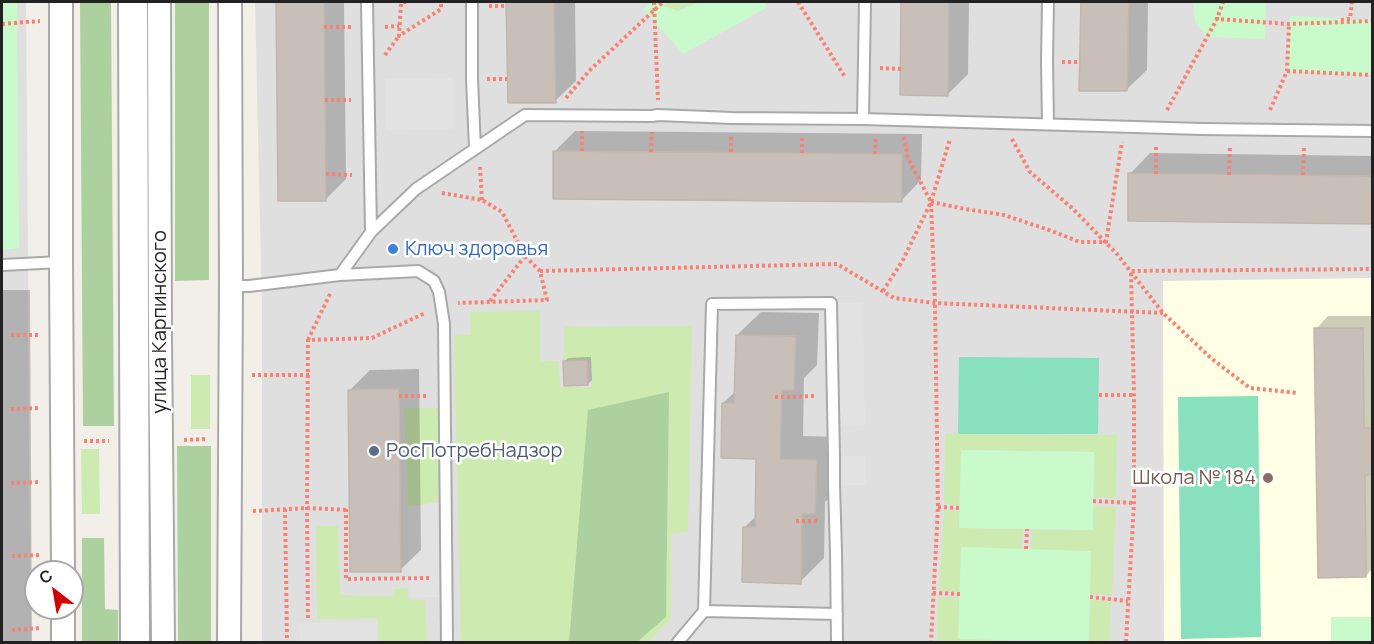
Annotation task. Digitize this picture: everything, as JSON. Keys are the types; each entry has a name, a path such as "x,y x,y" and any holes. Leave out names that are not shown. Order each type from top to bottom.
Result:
{"street":[{"path":"61,2 63,560"},
{"name":"улица Карпинского","path":"133,2 135,642"},
{"name":"улица Карпинского","path":"159,2 163,642"},
{"path":"230,2 230,642"},
{"path":"63,620 63,642"}],"lane":[{"path":"367,2 370,232"},
{"path":"471,2 475,149"},
{"path":"863,119 865,2"},
{"path":"1048,2 1048,124"},
{"path":"340,275 370,232 416,189 525,115 658,115 1230,130 1372,131"},
{"path":"2,266 61,261"},
{"path":"231,286 249,286 340,275 418,271 434,281 439,292 444,324 447,642"},
{"path":"678,642 704,611 712,304 831,303 837,642"},
{"path":"704,611 837,614"}],"path":[{"path":"406,2 401,3 399,36 441,9 441,2"},
{"path":"654,2 658,115"},
{"path":"552,115 590,70 663,2"},
{"path":"798,2 863,105"},
{"path":"1156,174 1156,128 1217,19 1221,2"},
{"path":"1290,24 1350,19 1352,2"},
{"path":"1217,19 1290,24 1372,21"},
{"path":"2,24 42,21"},
{"path":"1270,110 1287,71 1290,24"},
{"path":"324,27 367,27"},
{"path":"1287,71 1372,75"},
{"path":"325,100 368,100"},
{"path":"902,120 908,158 931,202 938,507 931,642"},
{"path":"883,291 903,260 931,202 956,122"},
{"path":"1003,123 1030,172 1072,208 1106,242 1163,313 1212,359 1250,388 1298,393"},
{"path":"1106,242 1125,127"},
{"path":"1229,175 1230,130"},
{"path":"1303,175 1305,131"},
{"path":"481,170 482,200"},
{"path":"326,174 369,176"},
{"path":"308,340 372,338 442,305 547,300 540,271 525,256 502,212 482,200 416,189"},
{"path":"931,202 1004,215 1080,242 1106,242"},
{"path":"490,301 525,256"},
{"path":"540,271 837,264 894,298 935,303 1163,313"},
{"path":"1131,272 1372,269"},
{"path":"1126,642 1134,503 1131,272"},
{"path":"308,618 308,340 340,275"},
{"path":"11,335 43,335"},
{"path":"251,375 309,375"},
{"path":"1099,395 1134,395"},
{"path":"399,396 444,397"},
{"path":"775,397 833,396"},
{"path":"11,409 43,408"},
{"path":"180,440 207,439"},
{"path":"77,441 119,441"},
{"path":"11,483 43,482"},
{"path":"1093,501 1134,503"},
{"path":"938,507 960,508"},
{"path":"252,511 307,508 347,509 346,579 409,578"},
{"path":"285,509 287,642"},
{"path":"1026,549 1027,529"},
{"path":"12,556 43,555"},
{"path":"933,592 960,594"},
{"path":"1090,597 1128,601"},
{"path":"12,630 43,628"}],"shaded area":[{"path":"2,2 26,2 30,560 24,560 24,620 31,620 31,642 2,642"},
{"path":"255,2 1372,2 1372,642 262,642 262,308"},
{"path":"453,78 453,129 386,130 386,79"},
{"name":"Школа № 184","path":"1372,278 1372,642 1164,642 1163,281"},
{"path":"831,303 863,303 865,426 834,427"},
{"path":"834,456 866,456 866,485 834,485"},
{"path":"445,502 446,597 409,597 408,506"},
{"path":"711,617 829,620 832,622 834,642 687,642 703,622"},
{"path":"377,621 377,642 300,642 299,623"}],"green space":[{"path":"2,2 17,2 19,248 2,250"},
{"path":"80,2 111,2 114,426 83,426"},
{"path":"175,2 209,2 209,280 175,281"},
{"path":"652,2 668,2 663,6 678,11 700,2 764,2 768,7 683,54 643,9"},
{"path":"668,2 700,2 678,11 662,6"},
{"path":"1193,2 1266,2 1265,39 1207,37 1195,22"},
{"path":"1290,16 1372,20 1372,75 1287,71"},
{"path":"540,311 540,361 559,361 560,387 592,387 591,359 564,360 564,327 692,326 688,532 671,534 671,619 648,642 461,642 454,335 470,335 470,312"},
{"path":"959,357 1099,358 1098,434 958,434"},
{"path":"191,375 210,375 210,429 191,429"},
{"path":"669,392 666,617 637,642 569,642 588,410"},
{"path":"1258,396 1261,637 1181,639 1178,397"},
{"path":"404,408 439,408 440,502 408,506"},
{"path":"945,434 1117,435 1116,498 1093,497 1094,452 961,450 960,505 944,504"},
{"path":"177,446 211,446 211,642 178,642"},
{"path":"81,449 99,449 100,514 82,514"},
{"path":"961,450 1094,452 1093,530 959,528"},
{"path":"1093,506 1116,507 1112,596 1090,594 1091,551 1031,550 1032,530 1092,530"},
{"path":"944,510 960,511 960,528 1023,529 1021,549 961,548 960,592 939,591"},
{"path":"316,526 338,526 340,595 393,596 393,589 408,588 408,599 425,600 427,642 378,642 378,618 317,619"},
{"path":"82,538 104,538 105,609 118,610 118,642 82,642 84,560 82,560"},
{"path":"961,547 1091,551 1089,642 958,639"},
{"path":"938,597 959,597 959,639 1016,642 937,642"},
{"path":"1090,600 1111,602 1109,642 1088,642"},
{"path":"1331,617 1372,617 1372,642 1331,642"},
{"path":"1028,641 1088,642 1028,642"}],"building":[{"path":"276,2 324,2 326,201 278,201"},
{"path":"506,2 554,2 556,103 508,103"},
{"path":"901,2 949,2 948,96 900,95"},
{"path":"1081,2 1129,2 1127,91 1079,91"},
{"path":"553,151 902,154 902,202 553,199"},
{"path":"1128,173 1372,176 1372,224 1128,221"},
{"path":"1314,328 1363,328 1364,428 1372,428 1372,474 1365,475 1366,577 1318,578"},
{"path":"736,335 796,336 794,390 782,390 780,459 817,460 815,514 802,514 801,584 742,582 743,527 755,527 756,459 721,458 722,403 734,403"},
{"path":"587,360 588,385 564,386 563,361"},
{"name":"РосПотребНадзор","path":"399,389 401,572 350,572 348,390"}],"place":[{"name":"Ключ здоровья","path":"393,249"},
{"name":"РосПотребНадзор","path":"374,451"},
{"name":"Школа № 184","path":"1268,478"}]}
